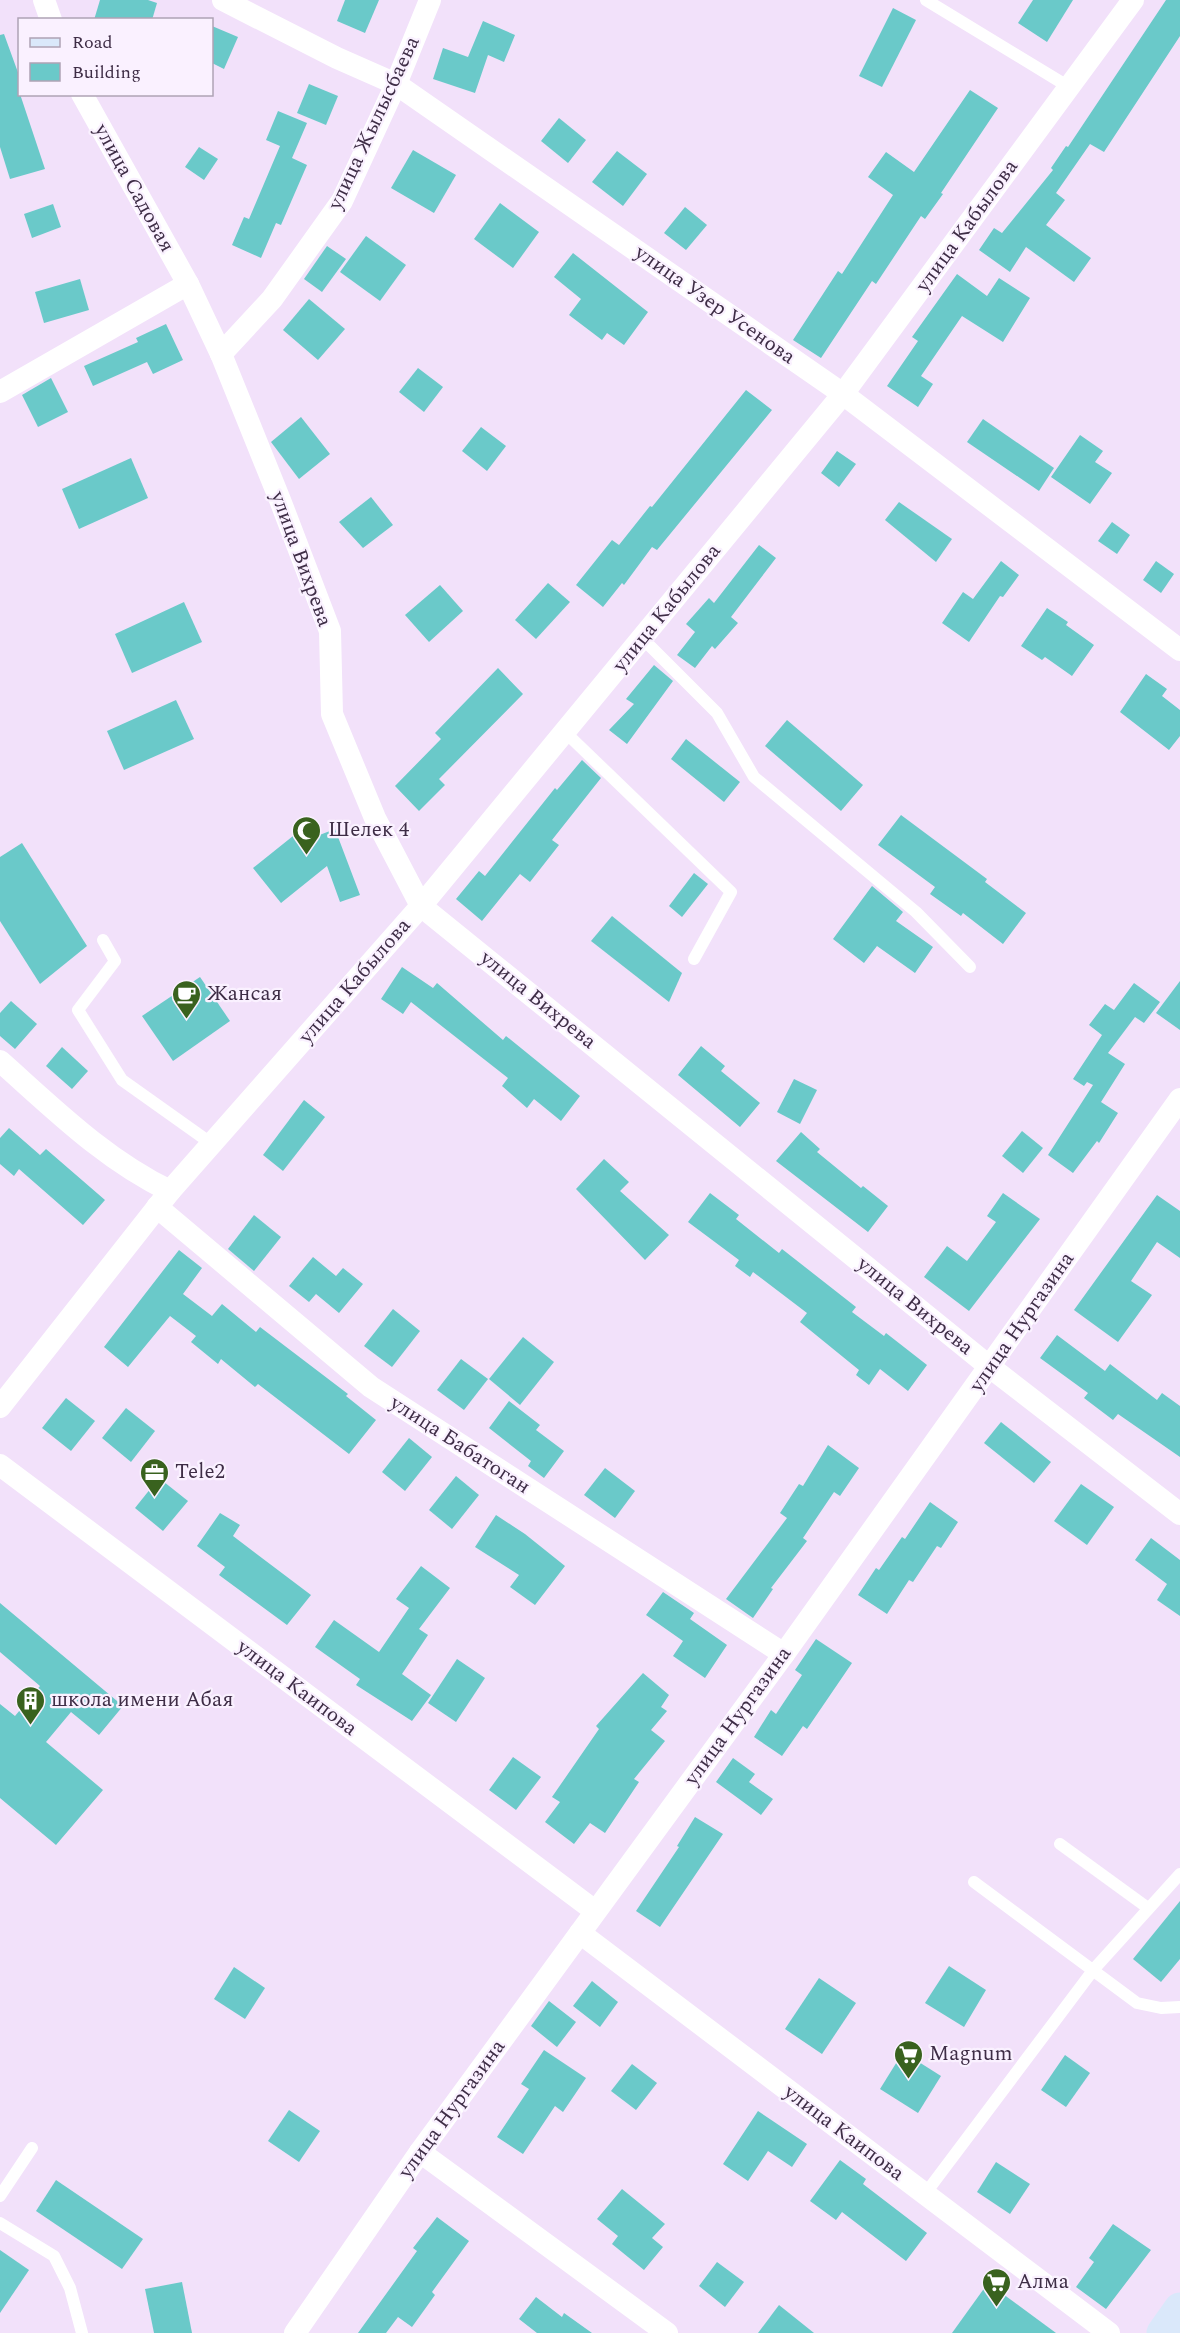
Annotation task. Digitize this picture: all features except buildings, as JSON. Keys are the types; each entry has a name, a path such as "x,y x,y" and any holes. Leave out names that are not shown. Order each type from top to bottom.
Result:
{"main road":[{"path":"1163,2333 1180,2309"}],"street":[{"path":"44,0 50,18"},
{"name":"улица Узер Усенова","path":"223,0 337,58 396,84 843,394 1180,650"},
{"name":"улица Жылысбаева","path":"221,354 272,299 342,201 396,84 430,0"},
{"name":"улица Кабылова","path":"0,1407 163,1199 421,906 843,394 1133,0"},
{"name":"улица Садовая","path":"83,96 187,283"},
{"path":"0,392 187,283"},
{"name":"улица Вихрева","path":"187,283 221,354 330,631 332,714 375,818 421,906 990,1367 1180,1514"},
{"name":"улица Бабатоган","path":"0,1061 163,1199 371,1387 784,1654"},
{"name":"улица Нургазина","path":"295,2333 420,2152 784,1654 1180,1099"},
{"name":"улица Каипова","path":"0,1465 595,1911"},
{"name":"улица Каипова","path":"580,1933 1109,2333"},
{"path":"420,2152 667,2333"}],"lane":[{"path":"926,0 1069,87"},
{"path":"642,638 717,713 754,777 916,912 970,967"},
{"path":"565,732 731,892 694,959"},
{"path":"103,940 115,961 78,1010 122,1080 212,1143"},
{"path":"1060,1844 1148,1908"},
{"path":"925,2194 1094,1969 1180,1874"},
{"path":"974,1882 1137,2003 1161,2008 1180,2007"},
{"path":"0,2196 32,2148"},
{"path":"0,2223 54,2256 70,2288 82,2333"}],"place":[{"name":"Шелек 4","path":"307,856"},
{"name":"Жансая","path":"186,1020"},
{"name":"Tele2","path":"154,1498"},
{"name":"школа имени Абая","path":"30,1726"},
{"name":"Magnum","path":"908,2080"},
{"name":"Алма","path":"996,2308"}]}
